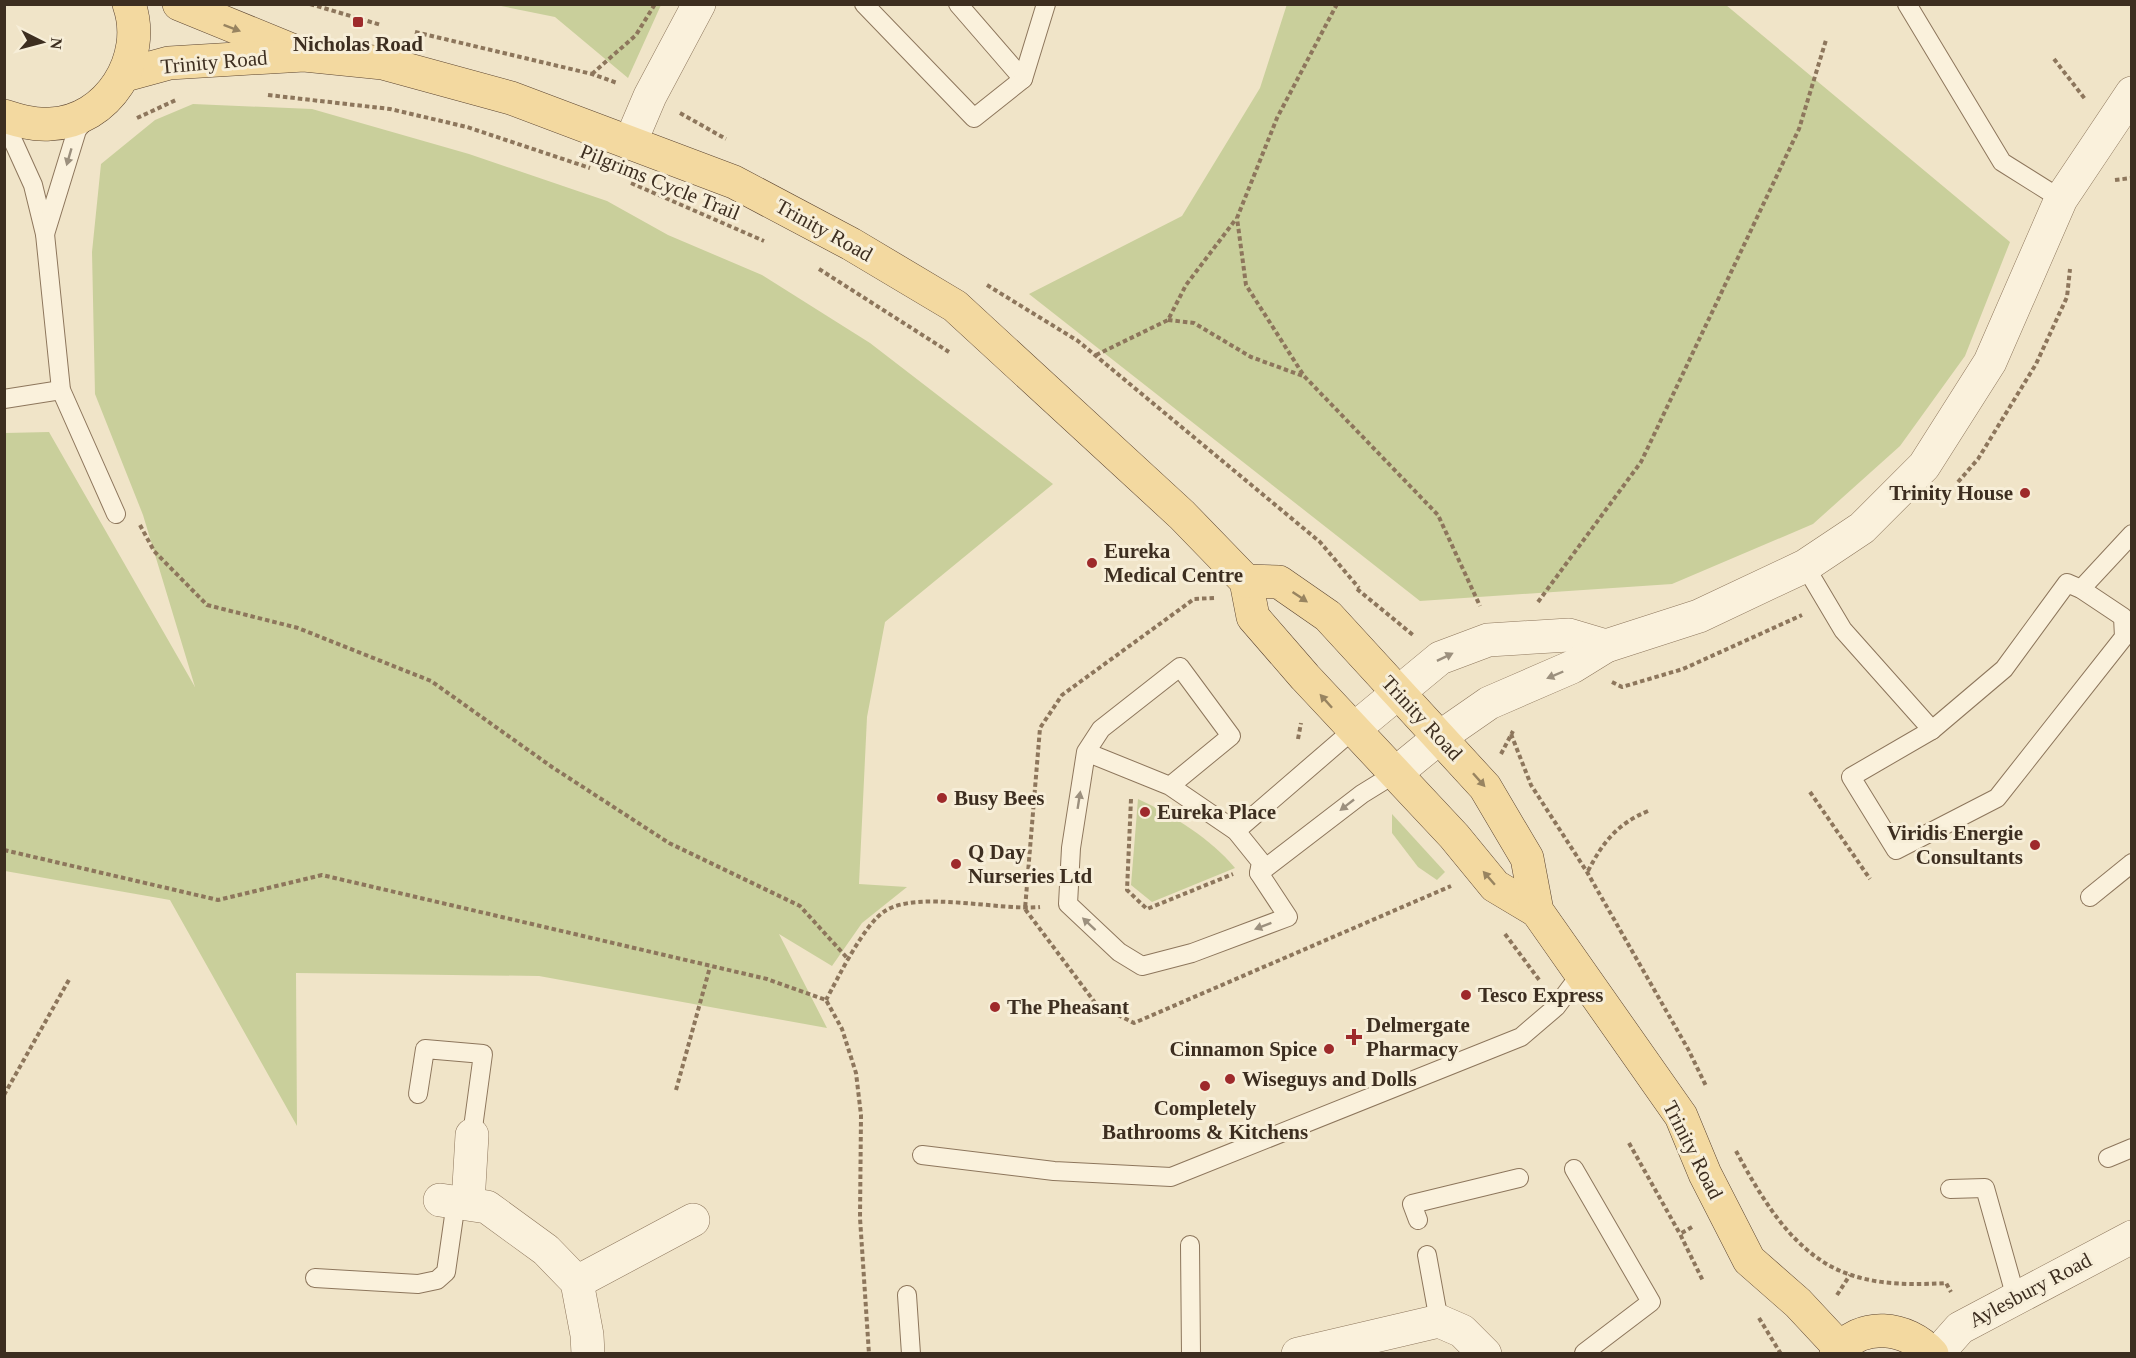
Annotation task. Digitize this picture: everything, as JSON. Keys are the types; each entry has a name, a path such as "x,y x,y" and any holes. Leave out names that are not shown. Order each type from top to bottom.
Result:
{"main road":[{"name":"Trinity Road","path":"4,116 26,123 51,124 75,119 97,107 124,75 134,47 134,17 129,4"},
{"name":"Trinity Road","path":"179,4 304,55"},
{"name":"Trinity Road","path":"124,75 169,63 304,55 383,63 511,98 734,182 851,244 955,306 1182,515 1246,581 1253,617 1353,730 1454,836 1495,885 1537,911"},
{"name":"Trinity Road","path":"1246,581 1279,582 1328,616 1485,787 1527,858 1537,911 1681,1116 1705,1174 1749,1260 1798,1304 1838,1351 1855,1337 1872,1331 1889,1330 1907,1334 1922,1343 1932,1353"}],"street":[{"path":"630,143 651,96 699,4"},
{"path":"1396,773 1440,737 1489,703 1572,667 1606,646 1699,616 1805,566 1862,528 1924,466 1990,362 2061,199 2132,93"},
{"path":"1353,730 1440,658 1488,640 1569,635 1606,646"},
{"path":"472,1135 455,1202 487,1207 546,1250 578,1282 588,1353"},
{"path":"578,1282 693,1220"},
{"name":"Aylesbury Road","path":"1937,1353 1960,1328 1968,1323 2132,1237"},
{"path":"1298,1353 1439,1321 1462,1331 1485,1353"}],"lane":[{"path":"864,4 974,118 1023,79 1046,4"},
{"path":"958,4 1023,79"},
{"path":"1907,4 2002,162 2061,199"},
{"path":"45,234 77,130 97,107"},
{"path":"4,121 33,185 45,234 61,390 116,514"},
{"path":"4,399 61,390"},
{"path":"2081,589 2132,534"},
{"path":"1805,566 1843,630 1932,730"},
{"path":"2067,583 2081,589 2123,617 2124,637 1997,798 1896,850 1851,777 1932,730 2004,669 2067,583"},
{"path":"1086,752 1170,786 1236,831 1260,867 1288,917 1192,953 1142,966 1119,952 1068,904 1071,848 1086,752 1101,729 1180,667 1231,736 1170,786"},
{"path":"1236,831 1353,730"},
{"path":"1260,867 1362,794 1396,773"},
{"path":"2090,897 2132,863"},
{"path":"922,1155 1054,1171 1171,1177 1521,1037 1556,1007 1580,975"},
{"path":"418,1094 425,1049 483,1054 472,1135"},
{"path":"2108,1158 2132,1148"},
{"path":"1574,1169 1651,1302 1584,1353"},
{"path":"1418,1220 1412,1204 1519,1178"},
{"path":"1950,1189 1985,1188 2016,1298"},
{"path":"315,1278 418,1284 436,1280 446,1272 455,1202"},
{"path":"1190,1245 1191,1353"},
{"path":"1427,1255 1439,1321"},
{"path":"907,1295 911,1353"}],"path":[{"path":"310,4 392,28"},
{"path":"592,74 636,35 655,4"},
{"path":"1168,320 1186,285 1237,218 1277,118 1337,4"},
{"path":"404,30 592,74 651,96"},
{"path":"1534,606 1641,462 1799,129 1826,40"},
{"path":"2054,59 2107,129"},
{"name":"Pilgrims Cycle Trail","path":"262,94 390,109 466,127 594,170"},
{"name":"Pilgrims Cycle Trail","path":"627,182 766,241"},
{"path":"1237,218 1246,285 1304,376 1438,515 1483,613"},
{"path":"816,268 893,314 958,358"},
{"path":"1095,355 1168,320 1194,323 1251,357 1304,376"},
{"path":"116,514 134,513 154,551 207,605 298,628 431,681 552,767 669,843 800,906 849,960"},
{"path":"1217,598 1194,599 1062,695 1040,728 1025,909 1096,1004 1134,1023 1456,884"},
{"path":"1609,681 1622,687 1683,669 1801,616 1824,599"},
{"path":"1511,733 1531,785 1587,872 1688,1049"},
{"path":"1133,772 1127,890 1147,909 1260,867"},
{"path":"1809,792 1870,879"},
{"path":"1587,872 1603,842 1633,817 1648,811"},
{"path":"4,850 218,900 322,875 545,925 710,967 767,979 826,1000 842,1029 856,1073 861,1115 860,1218 868,1353"},
{"path":"826,1000 865,934 884,912 910,902 1025,909 1068,904"},
{"path":"676,1090 710,967"},
{"path":"5,1094 70,978"},
{"path":"1731,1141 1764,1201 1809,1252 1850,1275 1920,1284 1946,1283 1968,1323"},
{"path":"1629,1143 1704,1281"},
{"path":"1680,1234 1695,1226"}],"green space":[{"path":"1287,4 1726,5 2010,242 1965,356 1900,446 1813,524 1672,584 1420,601 1029,294 1182,216 1260,88"},
{"path":"496,5 661,5 628,78 555,17"},
{"path":"193,104 312,109 469,154 607,201 668,235 762,275 870,343 1053,484 885,622 867,717 859,884 907,887 862,923 832,966 779,934 827,1028 539,976 296,973 297,1126 170,900 5,871 5,433 49,432 195,687 143,515 95,394 92,252 101,164 155,120"},
{"path":"1138,799 1203,837 1235,868 1152,902 1131,885"},
{"path":"1392,814 1445,872 1437,880 1418,867 1392,833"}],"place":[{"name":"Nicholas Road","path":"358,22"},
{"name":"Trinity House","path":"2025,493"},
{"name":"Eureka Medical Centre","path":"1092,563"},
{"name":"Busy Bees","path":"942,798"},
{"name":"Eureka Place","path":"1145,812"},
{"name":"Viridis Energie Consultants","path":"2035,845"},
{"name":"Q Day Nurseries Ltd","path":"956,864"},
{"name":"Tesco Express","path":"1466,995"},
{"name":"The Pheasant","path":"995,1007"},
{"name":"Delmergate Pharmacy","path":"1354,1037"},
{"name":"Cinnamon Spice","path":"1329,1049"},
{"name":"Wiseguys and Dolls","path":"1230,1079"},
{"name":"Completely Bathrooms & Kitchens","path":"1205,1086"}]}
